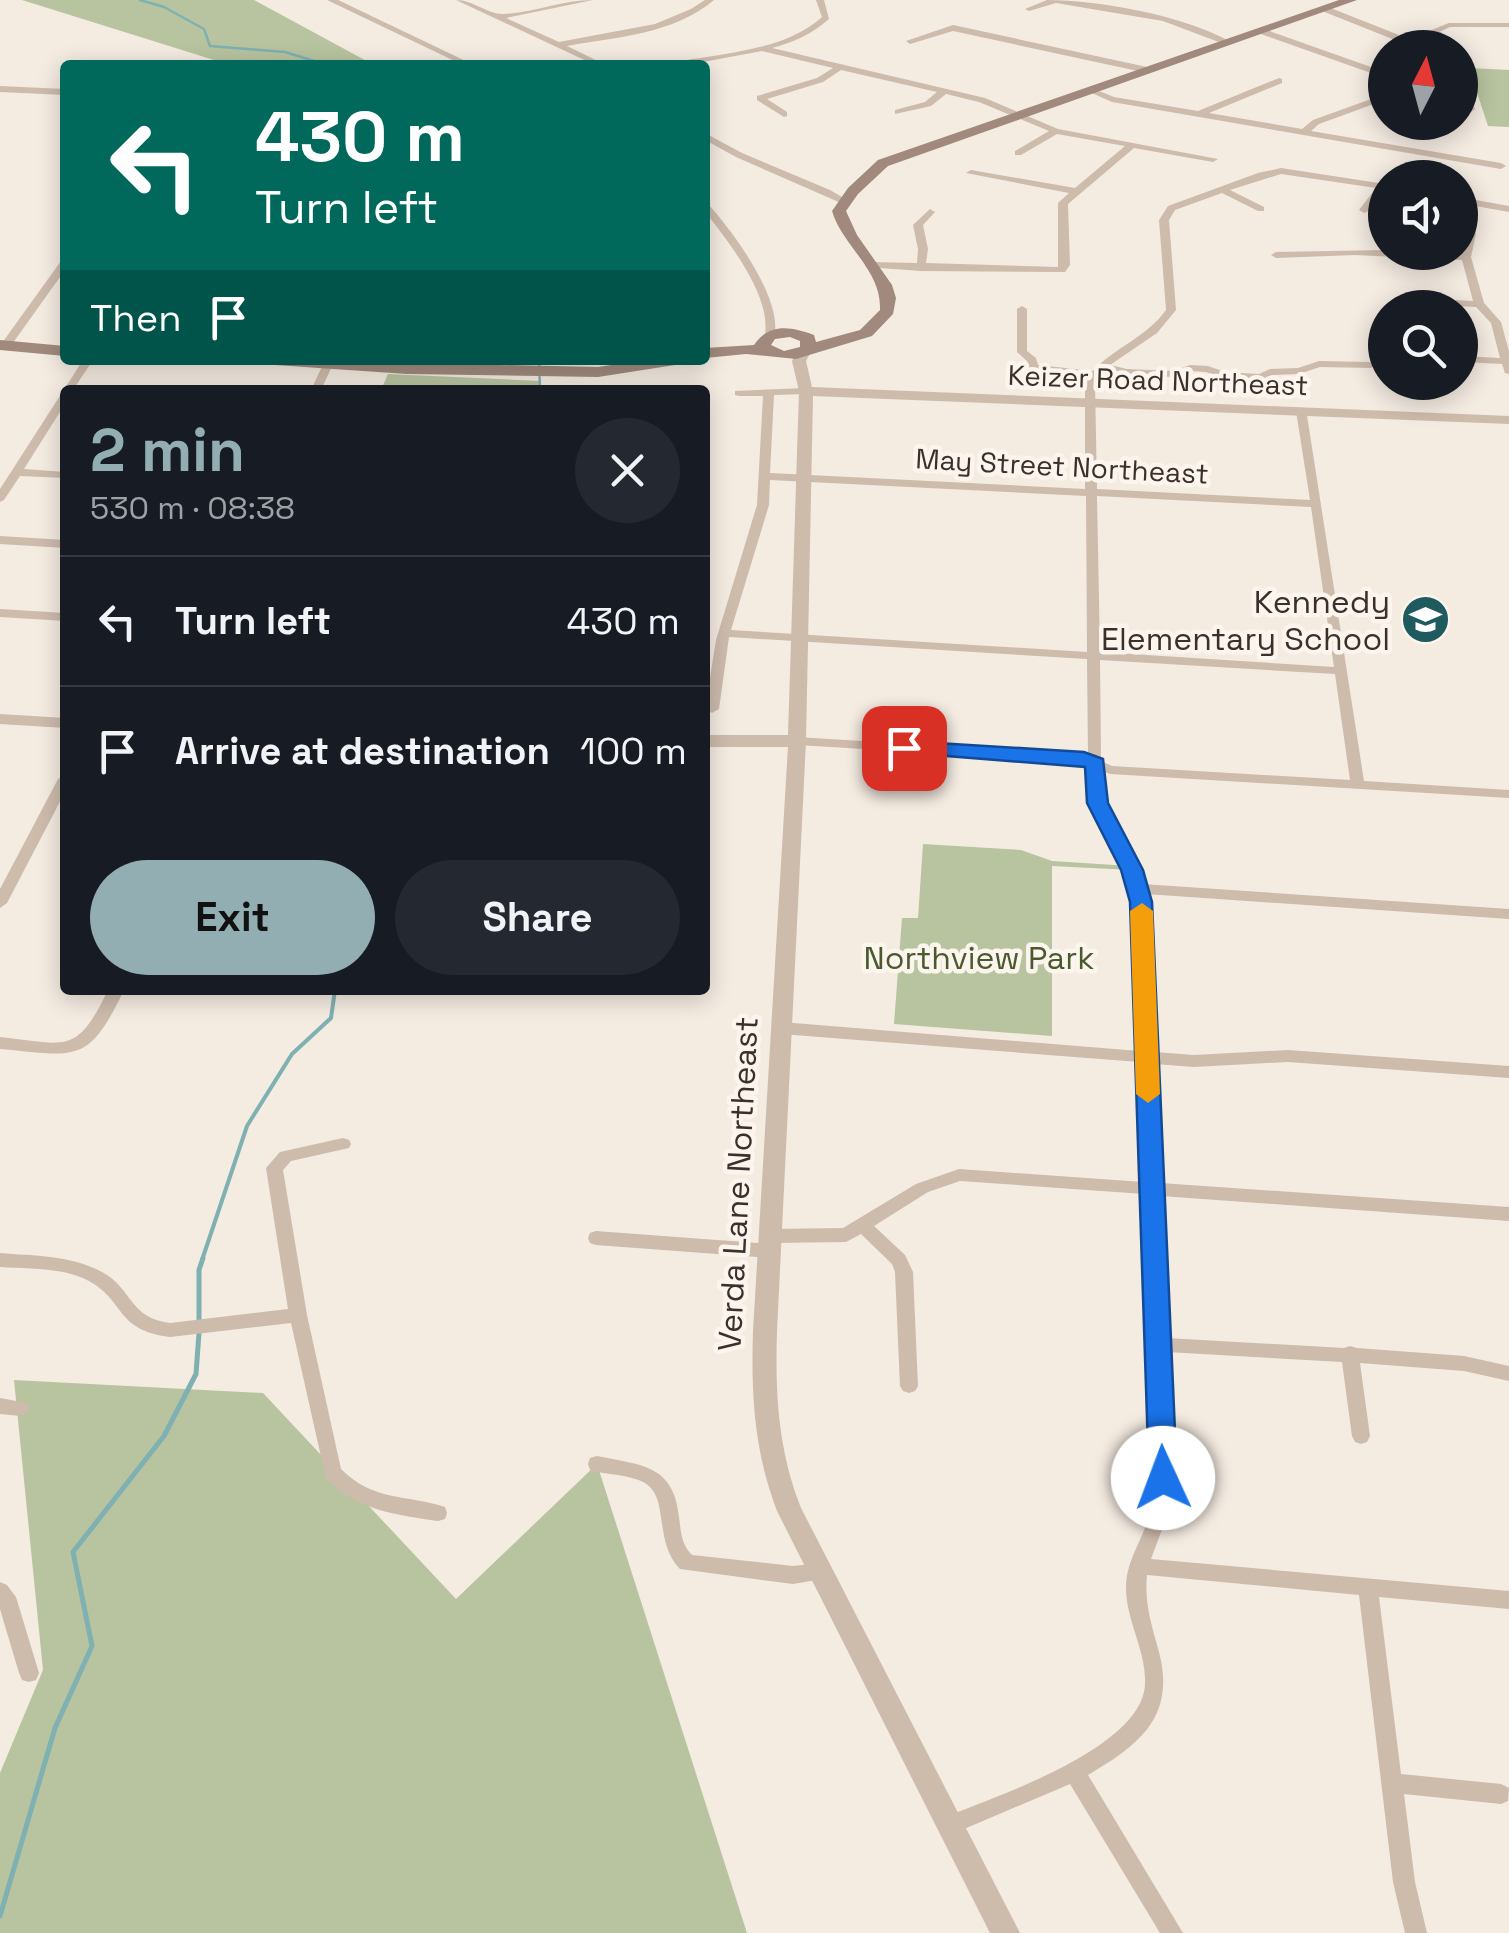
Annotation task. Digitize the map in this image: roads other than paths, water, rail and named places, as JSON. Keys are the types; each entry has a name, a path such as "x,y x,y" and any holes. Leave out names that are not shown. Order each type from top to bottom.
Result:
{"main road":[{"path":"710,353 856,337 885,316 890,304 840,221 838,211 890,160 1351,0"},
{"path":"3,345 60,348"},
{"path":"426,365 583,369 641,365"}],"street":[{"path":"332,0 459,60"},
{"path":"460,0 591,60"},
{"path":"499,17 589,0"},
{"path":"559,45 674,22 710,0"},
{"path":"698,60 760,48 820,25 826,14 820,0"},
{"path":"1029,8 1055,0 1129,12 1176,22 1227,42"},
{"path":"1325,9 1379,30"},
{"path":"1116,24 1129,12"},
{"path":"1438,30 1449,25 1509,25"},
{"path":"910,41 952,28 1148,70"},
{"path":"1261,31 1368,69"},
{"path":"760,48 992,103 1056,131 1213,159"},
{"path":"784,114 760,98 820,80 838,68"},
{"path":"1199,114 1279,81"},
{"path":"0,89 60,92"},
{"path":"1089,90 1112,99 1502,166"},
{"path":"898,112 928,104 942,92"},
{"path":"1304,132 1316,122 1368,102"},
{"path":"1018,153 1056,131"},
{"path":"710,139 741,159 806,181 844,201"},
{"path":"870,265 1062,270 1066,265 1062,208 1074,191 1132,145"},
{"path":"950,1825 1074,1771 1122,1743 1150,1708 1155,1688 1139,1614 1138,1566 1157,1518 1163,1478 1139,890 1098,803 1088,402 1099,370 1154,333 1171,310 1166,215 1180,204 1280,171 1368,185"},
{"path":"970,172 1074,191"},
{"path":"1222,189 1262,209"},
{"path":"1478,204 1509,209"},
{"path":"1364,210 1368,205"},
{"path":"710,212 772,313 803,342"},
{"path":"921,268 924,249 918,225 930,212"},
{"path":"1276,255 1368,253"},
{"path":"3,345 60,270"},
{"path":"1470,270 1479,304 1496,322 1508,366 1478,361"},
{"path":"1022,309 1022,352 1032,360 1033,368 1174,374 1190,368 1208,369 1223,376 1261,377 1270,372 1299,372 1319,364 1368,365"},
{"path":"772,313 770,345 804,387"},
{"name":"Verda Lane Northeast","path":"803,342 799,361 805,379 801,640 763,1376 767,1446 784,1498 1005,1933"},
{"path":"739,393 804,387"},
{"name":"Keizer Road Northeast","path":"804,387 1509,420"},
{"path":"712,709 724,633 764,504 769,392"},
{"path":"1302,411 1358,784"},
{"path":"0,498 60,412"},
{"path":"17,472 60,475"},
{"name":"May Street Northeast","path":"765,476 1316,504"},
{"path":"0,540 60,544"},
{"path":"0,613 60,617"},
{"path":"724,633 1341,671"},
{"path":"0,719 60,723"},
{"path":"710,741 797,741 1084,758 1110,770 1509,794"},
{"path":"0,903 60,788"},
{"path":"1139,890 1509,914"},
{"path":"0,1043 65,1048 85,1042 100,1026 114,995"},
{"path":"781,1028 1146,1057 1221,1061 1288,1056 1509,1072"},
{"path":"343,1144 286,1156 274,1168 298,1315 333,1473 347,1490 367,1500 438,1512"},
{"path":"596,1238 771,1244 836,1237 865,1227 922,1188 959,1175 1509,1214"},
{"path":"865,1227 891,1251 904,1272 909,1386"},
{"path":"0,1260 77,1267 100,1278 141,1324 170,1330 298,1315"},
{"path":"1158,1344 1239,1352 1350,1354 1480,1366 1509,1374"},
{"path":"1350,1354 1361,1436"},
{"path":"0,1406 21,1408"},
{"path":"597,1464 644,1474 659,1484 666,1498 672,1548 687,1564 793,1575 821,1572"},
{"path":"1138,1566 1509,1600"},
{"path":"1368,1587 1404,1882 1416,1933"},
{"path":"0,1591 6,1597 29,1673"},
{"path":"1074,1771 1172,1933"},
{"path":"1392,1783 1501,1794"}],"waterway":[{"path":"140,0 164,7 204,29 210,46 285,52 311,60"},
{"path":"539,365 540,385"},
{"path":"202,1260 247,1126 292,1054 331,1018 334,995"},
{"path":"199,1323 199,1270 203,1258"},
{"path":"0,1916 55,1728 92,1646 73,1552 164,1436 196,1374 199,1333"}],"place":[{"name":"Kennedy Elementary School","path":"1425,620"}],"park label":[{"name":"Northview Park","path":"979,958"}]}
